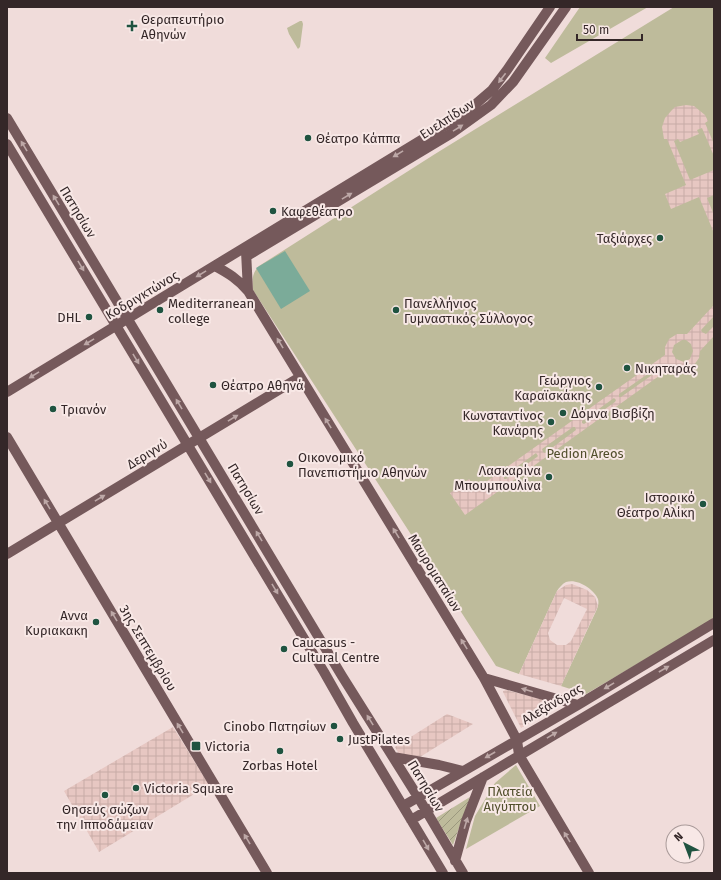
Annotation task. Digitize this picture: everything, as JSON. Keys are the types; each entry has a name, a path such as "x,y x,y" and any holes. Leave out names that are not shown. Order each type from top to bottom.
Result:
{"main road":[{"name":"Ευελπίδων","path":"290,225 473,108 492,90 499,81 550,7"},
{"name":"Ευελπίδων","path":"290,225 458,129 490,105 514,82 566,7"},
{"name":"Πατησίων","path":"7,118 342,676 418,797 463,873"},
{"name":"Πατησίων","path":"7,144 324,672 440,872"},
{"name":"Κοδριγκτώνος","path":"7,392 215,266 246,252 290,225"},
{"name":"Μαυροματαίων","path":"246,252 248,291"},
{"name":"Μαυροματαίων","path":"215,266 233,276 248,291 484,678 517,740 519,755 589,873"},
{"name":"Δεριγνύ","path":"7,554 300,377"},
{"name":"3ης Σεπτεμβρίου","path":"7,437 267,873"},
{"name":"Αλεξάνδρας","path":"403,806 578,705 714,623"},
{"name":"Αλεξάνδρας","path":"411,820 714,640"},
{"path":"484,678 578,705"},
{"path":"393,757 463,771"},
{"path":"455,861 466,821 483,777"}],"green space":[{"path":"580,7 648,7 551,63 545,58"},
{"name":"Pedion Areos","path":"674,7 714,7 714,619 586,694 561,686 597,609 598,599 596,595 585,585 570,581 566,582 557,591 519,674 496,666 253,290 253,280 255,271 259,266 435,154"},
{"path":"302,21 303,24 300,47 298,49 287,28"},
{"name":"Πλατεία Αιγύπτου","path":"516,765 540,806 466,849 475,816 495,783"},
{"path":"470,797 453,845 436,818"}],"shaded area":[{"path":"686,105 694,106 705,115 708,121 705,123 714,144 714,156 702,128 697,130 699,134 680,142 678,139 674,141 690,180 714,170 714,195 707,198 714,215 714,233 699,197 671,209 665,194 686,185 667,139 664,139 662,127 665,118 675,107"},
{"path":"285,251 310,291 281,309 256,268"},
{"path":"714,305 714,316 701,330 706,334 714,326 714,336 700,351 699,358 694,365 684,369 673,366 465,515 450,493 469,479 476,489 665,355 665,347 669,339 677,334 687,334","holes":["682,340 686,340 691,344 693,351 690,359 684,362 676,359 672,352 674,345","652,371 652,375 621,397 619,397 619,394","614,398 616,400 584,424 582,421","575,427 576,430 545,453 542,449","536,453 538,456 537,457 504,479 504,476"]},
{"path":"572,584 587,590 595,597 598,606 561,686 519,674 557,591 566,585","holes":["564,598 587,609 571,641 566,645 557,645 550,640 548,633"]},
{"path":"506,690 560,705 521,728 503,692"},
{"path":"447,714 473,724 420,757 399,754 395,747"},
{"name":"Victoria Square","path":"173,727 209,785 99,852 64,791"}],"place":[{"name":"Θεραπευτήριο Αθηνών","path":"132,26"},
{"name":"Θέατρο Κάππα","path":"308,138"},
{"name":"Καφεθέατρο","path":"273,211"},
{"name":"Ταξιάρχες","path":"660,238"},
{"name":"Mediterranean college","path":"160,310"},
{"name":"Πανελλήνιος Γυμναστικός Σύλλογος","path":"396,310"},
{"name":"DHL","path":"89,317"},
{"name":"Νικηταράς","path":"627,368"},
{"name":"Θέατρο Αθηνά","path":"213,385"},
{"name":"Γεώργιος Καραϊσκάκης","path":"599,387"},
{"name":"Τριανόν","path":"53,409"},
{"name":"Δόμνα Βισβίζη","path":"563,413"},
{"name":"Κωνσταντίνος Κανάρης","path":"551,422"},
{"name":"Οικονομικό Πανεπιστήμιο Αθηνών","path":"290,464"},
{"name":"Λασκαρίνα Μπουμπουλίνα","path":"549,477"},
{"name":"Ιστορικό Θέατρο Αλίκη","path":"703,504"},
{"name":"Αννα Κυριακακη","path":"96,622"},
{"name":"Caucasus - Cultural Centre","path":"284,649"},
{"name":"Cinobo Πατησίων","path":"334,726"},
{"name":"JustPilates","path":"340,739"},
{"name":"Victoria","path":"196,746"},
{"name":"Zorbas Hotel","path":"280,751"},
{"name":"Victoria Square","path":"136,788"},
{"name":"Θησεύς σώζων την Ιπποδάμειαν","path":"105,795"}]}
